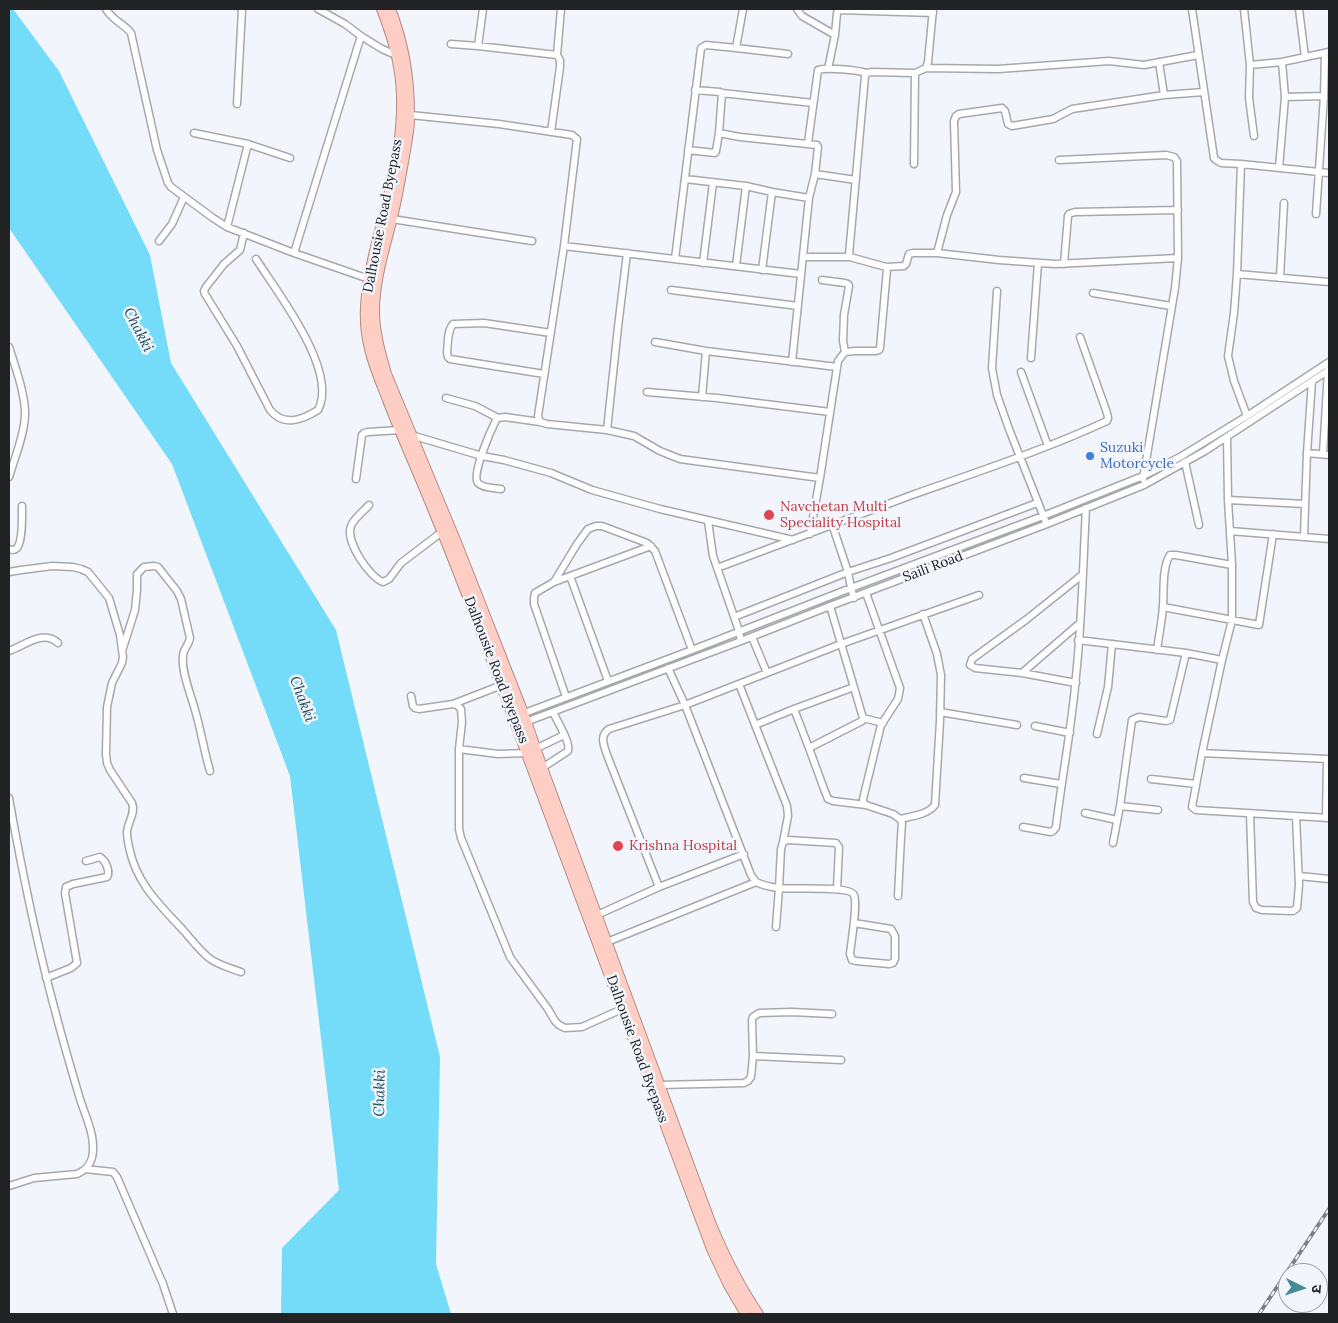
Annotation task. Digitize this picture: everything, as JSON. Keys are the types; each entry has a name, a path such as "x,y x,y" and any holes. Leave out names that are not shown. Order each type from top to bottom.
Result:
{"highway":[{"name":"Dalhousie Road Byepass","path":"382,9 396,55 401,83 402,106 393,174 369,279 365,308 371,356 502,685 520,719 622,1009 712,1250 746,1314"},
{"path":"390,9 404,55 410,115 402,173 377,284 374,324 386,374 457,545 520,719"},
{"path":"531,751 542,768 703,1204 723,1252 742,1289 758,1314"}],"street":[{"path":"106,9 112,18 130,33 159,158 168,183 174,190 227,227 369,279"},
{"path":"237,104 242,9"},
{"path":"318,9 345,24 382,49 396,55"},
{"path":"478,46 483,9"},
{"path":"551,132 560,67 560,60 557,55 560,9"},
{"path":"736,48 743,9"},
{"path":"797,9 802,16 835,35"},
{"path":"1192,9 1214,158 1221,163 1329,173"},
{"path":"1244,9 1250,65 1250,98 1254,136"},
{"path":"1299,9 1305,57"},
{"path":"828,69 835,35 837,12 839,10 933,11 926,68"},
{"path":"294,253 361,36"},
{"path":"451,44 557,55"},
{"path":"675,259 701,48 706,45 788,54"},
{"path":"1250,65 1282,62 1327,52 1316,214"},
{"path":"808,144 818,70 820,69 867,73 915,72 926,68 998,69 1109,61 1144,65 1198,55"},
{"path":"1159,62 1164,95"},
{"path":"1280,168 1285,97 1282,62"},
{"path":"914,164 915,72"},
{"path":"850,257 864,80 867,73"},
{"path":"695,90 813,103"},
{"path":"937,253 947,215 956,192 954,121 956,116 1002,108 1005,111 1009,125 1012,126 1053,119 1072,109 1164,95 1204,92"},
{"path":"688,150 715,153 719,133 722,93"},
{"path":"1285,97 1324,96"},
{"path":"410,115 500,124 572,135 577,139 564,246 538,416 540,422"},
{"path":"194,133 248,144 290,158"},
{"path":"719,133 817,145 818,147 815,174 809,198 792,362"},
{"path":"227,227 248,144"},
{"path":"1058,160 1166,155 1172,156 1177,161 1178,258 1172,306 1143,476 1144,485"},
{"path":"1242,164 1237,274 1228,356 1234,381 1247,416"},
{"path":"815,174 856,180"},
{"path":"685,179 746,186 809,198"},
{"path":"703,262 713,182"},
{"path":"736,266 746,186"},
{"path":"762,270 772,192"},
{"path":"159,241 172,224 184,197"},
{"path":"1280,278 1284,203"},
{"path":"1064,264 1069,214 1178,210"},
{"path":"392,219 532,241"},
{"path":"244,233 240,250 224,264 204,291 237,346 270,410 285,421 303,417 318,410 321,403 321,375 303,331 256,259"},
{"path":"564,246 801,274"},
{"path":"607,430 627,253"},
{"path":"803,257 850,257 886,266 904,266 911,253 937,253 999,260 1064,264 1178,258"},
{"path":"1031,358 1038,263"},
{"path":"810,534 838,361 845,352 879,350 888,269 886,266"},
{"path":"1237,274 1329,282"},
{"path":"822,280 848,284 849,286 844,315 843,341 845,352"},
{"path":"671,290 798,306"},
{"path":"997,290 993,378 1003,412 1046,524"},
{"path":"1093,293 1172,306"},
{"path":"544,374 450,359 447,353 450,331 453,324 484,323 551,333"},
{"path":"717,568 832,524 1020,457 1107,421 1108,418 1080,337"},
{"path":"655,342 706,351 837,367"},
{"path":"9,347 11,365 24,402 25,416 22,434 9,477"},
{"path":"702,397 706,351"},
{"path":"520,719 566,697 1043,516 1143,476 1247,416 1329,362"},
{"path":"1308,453 1326,455 1329,370"},
{"name":"Saili Road","path":"520,719 553,712 741,642 1144,485 1227,437 1329,370"},
{"path":"1021,372 1048,446"},
{"path":"1304,536 1312,381"},
{"path":"647,392 830,412"},
{"path":"446,398 475,406 498,418 505,417 547,424 607,430 634,436 660,451 680,459 820,478"},
{"path":"498,418 482,456 476,480 481,485 501,489"},
{"path":"356,479 362,435 368,432 400,430"},
{"path":"411,435 482,456 551,473 598,492 660,510 793,540"},
{"path":"1202,753 1328,759 1328,818 1194,809 1192,803 1202,753 1222,660 1232,620 1232,565 1227,437"},
{"path":"1185,462 1199,525"},
{"path":"1228,500 1305,504"},
{"path":"734,617 848,572 891,558 1037,503"},
{"path":"369,505 352,524 350,532 356,553 367,569 378,580 383,582 389,579 401,563 442,531"},
{"path":"9,549 13,550 16,548 22,532 22,506"},
{"path":"1022,827 1053,831 1056,827 1076,683 1086,508"},
{"path":"708,520 713,556 739,631 741,642"},
{"path":"832,524 848,572 854,598"},
{"path":"554,582 577,544 588,529 592,527 602,526 647,543 654,551 692,650"},
{"path":"1230,530 1329,539"},
{"path":"1163,607 1259,625 1273,534"},
{"path":"566,697 534,604 535,593 554,582 651,546"},
{"path":"1157,650 1163,607 1165,569 1170,555 1232,565"},
{"path":"9,572 67,566 82,568 88,572 110,598 120,635 123,657 122,664 112,683 106,706 106,754 110,770 134,808 127,833 130,855 141,881 160,905 209,958 240,972"},
{"path":"122,650 135,610 137,574 144,567 158,567 177,592 183,606 190,638 182,656 183,667 210,771"},
{"path":"1076,683 1022,673 975,668 970,666 970,662 1082,575"},
{"path":"570,576 608,681"},
{"path":"866,593 900,688 898,699 882,723 864,794 866,805"},
{"path":"659,887 606,755 603,736 608,729 684,705 841,644 979,595"},
{"path":"830,606 863,718"},
{"path":"900,819 920,814 933,808 935,805 941,675 940,665 924,614"},
{"path":"1022,673 1080,622"},
{"path":"752,637 766,672"},
{"path":"9,651 39,638 50,638 58,643"},
{"path":"1078,640 1186,653 1222,660"},
{"path":"1097,734 1108,687 1112,644"},
{"path":"1113,843 1132,720 1139,717 1170,720 1186,653"},
{"path":"668,668 756,882 780,888 836,889 854,893 854,923 850,954 852,960 881,964 893,963 895,959 894,936 891,929 854,923"},
{"path":"739,684 788,811 781,849 776,927"},
{"path":"412,696 415,708 453,704 502,685"},
{"path":"755,725 854,687"},
{"path":"453,704 461,709 462,714 459,749 458,816 460,838 510,957 548,1009 554,1021 565,1028 582,1027 622,1009"},
{"path":"794,709 828,799 866,805 893,814 900,819 902,823 898,896"},
{"path":"542,768 568,751 568,744 553,712"},
{"path":"940,712 1017,725"},
{"path":"863,718 882,723"},
{"path":"809,748 862,721 863,718"},
{"path":"1035,726 1070,733"},
{"path":"459,749 498,754 531,751 564,734"},
{"path":"1024,778 1061,784"},
{"path":"1151,779 1196,784"},
{"path":"9,798 28,904 71,1069 92,1136 93,1151 88,1166 77,1174 34,1178 9,1186"},
{"path":"1120,806 1158,810"},
{"path":"1085,813 1117,820"},
{"path":"1250,813 1254,905 1259,909 1295,910 1298,904 1299,876 1296,816"},
{"path":"783,842 788,840 836,843 839,848 836,889"},
{"path":"597,915 659,887 744,854"},
{"path":"46,978 71,968 77,963 65,893 66,887 107,877 108,875 103,859 100,857 86,861"},
{"path":"1299,876 1329,879"},
{"path":"606,942 756,882"},
{"path":"660,1085 744,1083 751,1077 752,1020 756,1014 792,1012 832,1014"},
{"path":"752,1056 841,1060"},
{"path":"85,1169 113,1172 117,1177 163,1284 173,1314"}],"water":[{"name":"Chakki","path":"9,9 13,9 59,71 150,255 171,363 336,630 440,1057 436,1264 451,1314 281,1314 282,1248 339,1190 290,776 172,464 9,228"}],"railway":[{"path":"1259,1314 1329,1209"}],"place":[{"name":"Suzuki Motorcycle","path":"1090,456"},
{"name":"Navchetan Multi Speciality Hospital","path":"769,515"},
{"name":"Krishna Hospital","path":"618,846"}]}
